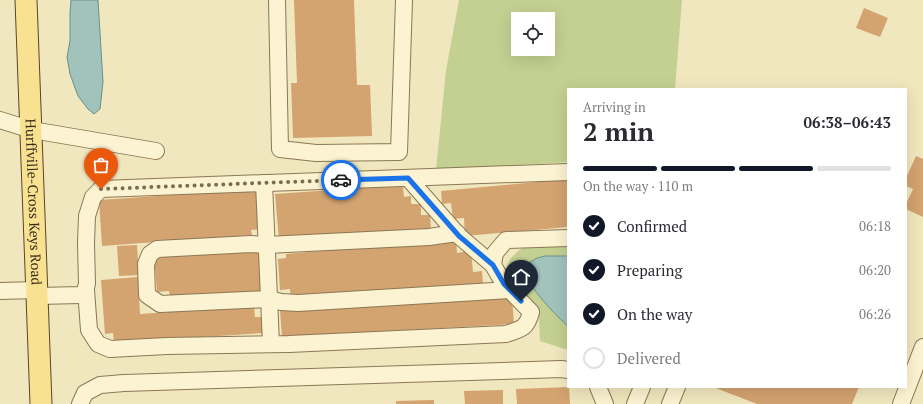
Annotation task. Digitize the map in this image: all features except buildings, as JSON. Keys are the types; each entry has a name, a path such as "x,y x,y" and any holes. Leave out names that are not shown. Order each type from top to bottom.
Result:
{"main road":[{"name":"Hurffville-Cross Keys Road","path":"26,0 41,404"}],"street":[{"path":"277,0 280,149 316,153 398,152 404,0"},
{"path":"0,120 32,130 156,150"},
{"path":"408,178 456,233 493,265 504,284 531,312 528,321 520,330 506,334 110,349 98,344 89,330 86,290 88,279 86,253 87,216 93,197 101,189 567,172"},
{"path":"264,183 271,344"},
{"path":"456,233 429,237 157,249 150,254 146,264 147,295 160,304 269,299 298,303 510,290"},
{"path":"493,265 494,253 506,240 567,238"},
{"path":"0,291 81,295 84,294 86,290"},
{"path":"901,404 923,347"},
{"path":"80,404 85,393 100,385 124,383 553,369 567,370"},
{"path":"598,388 605,404"},
{"path":"636,404 642,388"}],"green space":[{"path":"459,0 682,0 675,88 567,88 567,162 436,170 446,70"},
{"path":"567,245 567,350 540,341 539,318 536,309 514,285 508,275 507,266 510,259 519,250 529,246"}],"water":[{"path":"71,0 98,0 103,82 100,109 94,114 78,96 70,74 67,57 70,41"},
{"path":"545,256 567,256 567,325 537,293 527,278 525,273 527,264 537,258"}],"way so far":[{"path":"101,189 341,180"}],"route":[{"path":"341,180 408,178 459,236 493,265 504,284 521,301"}]}
